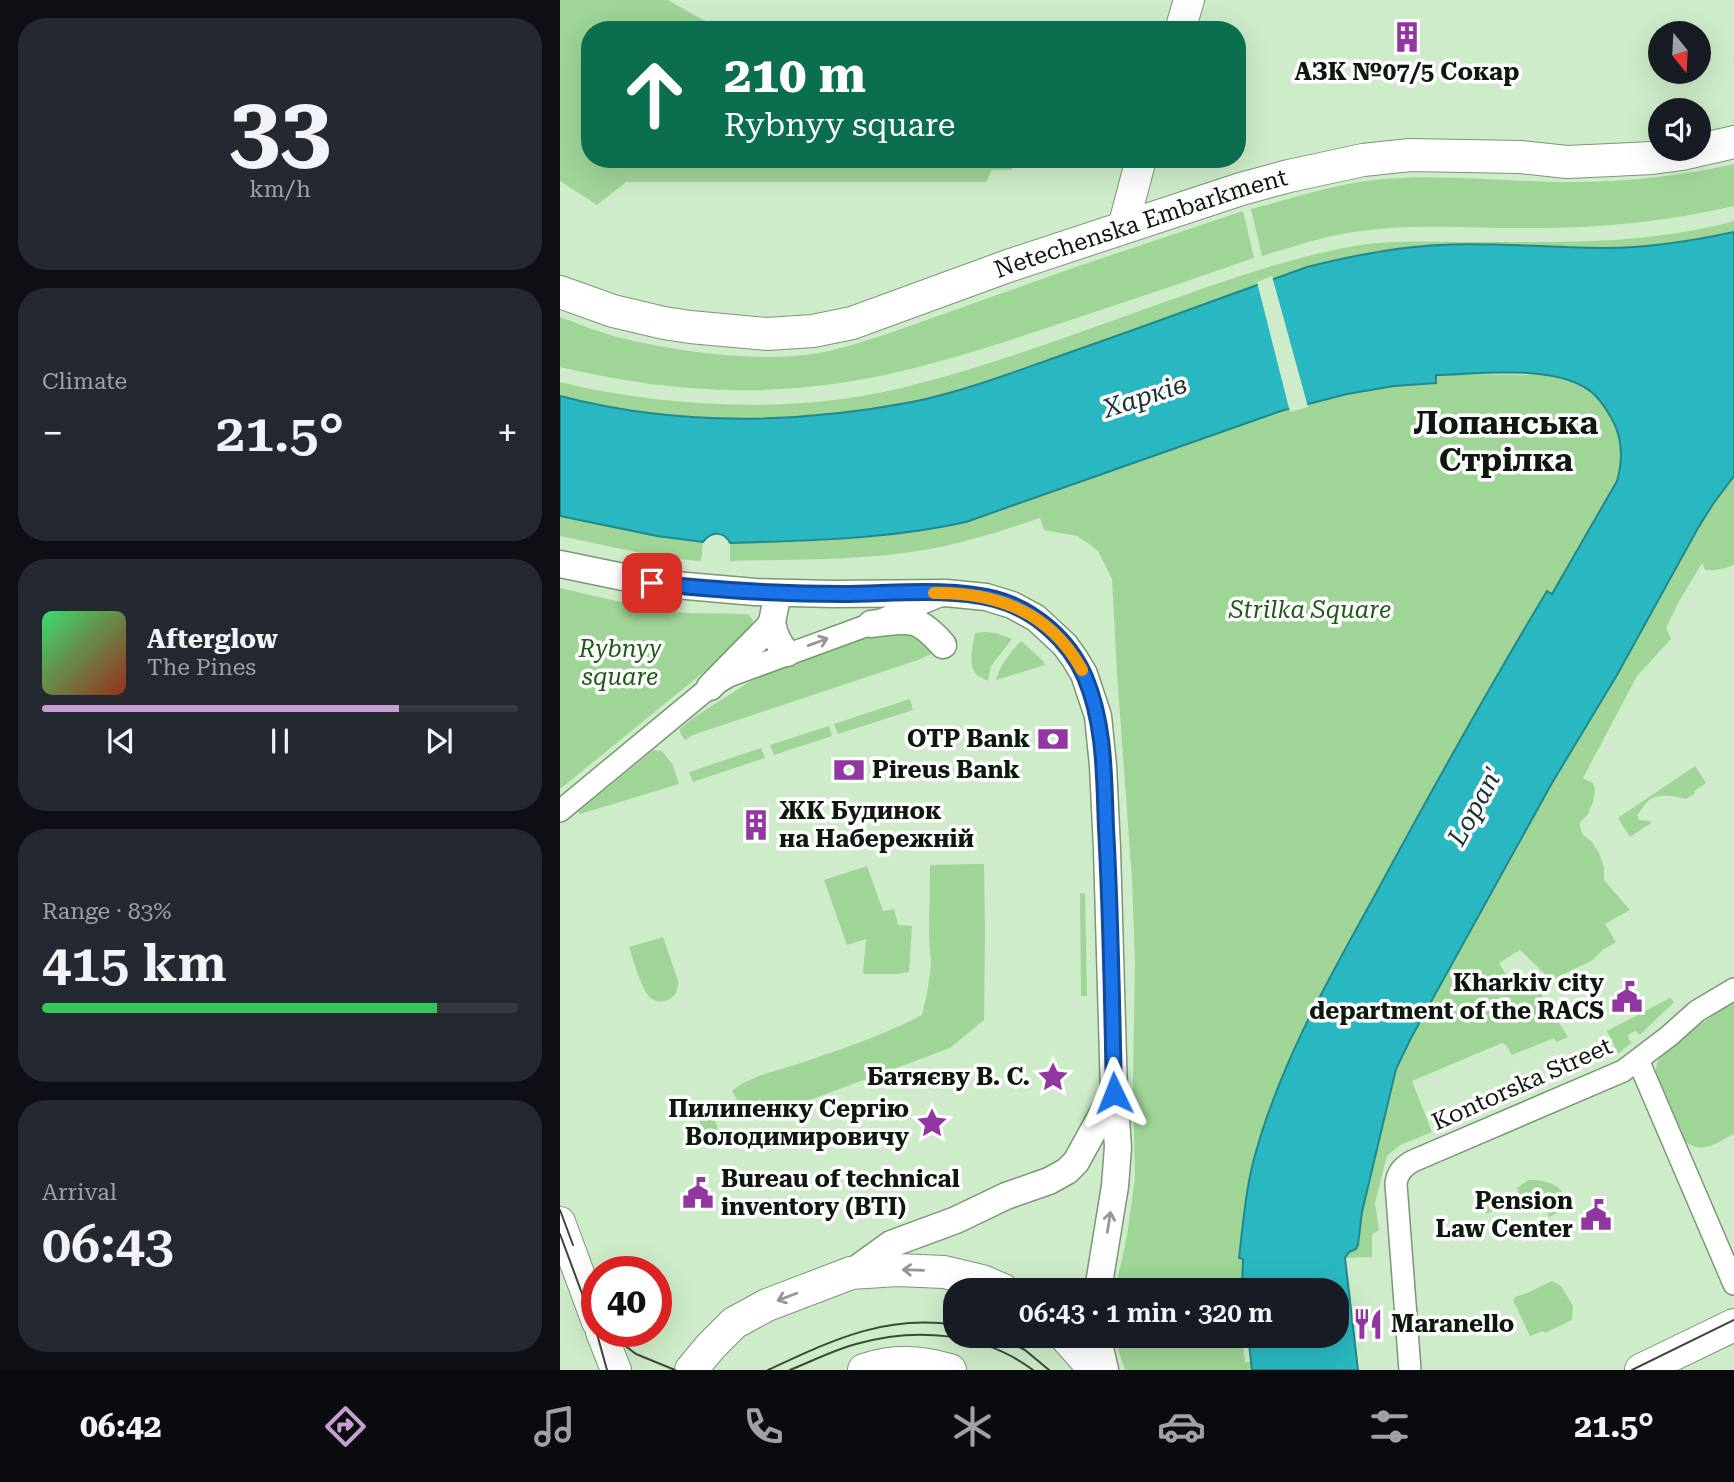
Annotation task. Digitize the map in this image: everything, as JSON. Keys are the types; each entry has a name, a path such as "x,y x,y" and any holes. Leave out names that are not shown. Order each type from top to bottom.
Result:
{"main road":[{"path":"1183,21 1189,0"},
{"name":"Netechenska Embarkment","path":"560,292 613,311 664,323 717,331 767,334 813,331 883,313 1123,227 1256,185 1332,166 1385,157 1520,157 1567,162 1652,158 1734,142"},
{"path":"1123,227 1139,168"},
{"path":"560,1222 581,1279"},
{"path":"691,1370 710,1346 734,1323 767,1305 851,1273 897,1270 944,1272 972,1278"},
{"path":"1641,1370 1734,1325"},
{"path":"607,1347 616,1370"},
{"path":"1076,1348 1095,1370"},
{"path":"864,1370 881,1364 904,1362 950,1370"}],"street":[{"path":"560,564 652,583 778,593 946,593 998,600 1026,611 1065,645 1084,674 1098,716 1103,766 1118,1146 1115,1186 1100,1278"},
{"path":"778,593 772,622 774,634 788,653"},
{"path":"710,687 729,676 871,624 946,593"},
{"path":"560,811 710,687 772,622"},
{"path":"871,624 918,622 929,629 943,645"},
{"name":"Kontorska Street","path":"1410,1370 1396,1184 1401,1169 1413,1161 1623,1071 1697,1011 1734,989"},
{"path":"1639,1060 1734,1284"},
{"path":"851,1273 891,1244 956,1220 1067,1171 1076,1162 1114,1093"},
{"path":"1100,1348 1105,1370"}],"green space":[{"path":"560,0 668,0 706,21 581,21 581,168 1012,168 992,170 986,182 626,182 597,205 560,181"},
{"path":"1734,164 1734,206 1661,220 1612,225 1563,228 1383,229 1336,235 1262,256 1251,209 1333,187 1382,179 1426,177 1603,181 1669,176"},
{"path":"1243,211 1254,258 986,348 885,375 817,386 725,390 642,383 560,367 560,317 621,338 694,352 771,357 819,353 887,334"},
{"path":"1734,221 1734,232 1655,245 1606,248 1440,245 1389,250 1340,259 1307,267 1010,374 912,402 868,409 780,418 691,417 603,406 560,396 560,382 643,398 730,405 818,402 861,396 937,379 1242,275 1344,248 1375,243 1636,238 1702,229"},
{"name":"Strilka Square","path":"1436,374 1544,375 1581,386 1595,396 1615,425 1620,442 1617,481 1552,594 1547,592 1481,704 1341,957 1292,1055 1265,1123 1251,1170 1239,1258 1243,1259 1242,1278 1118,1278 1135,1178 1135,960 1112,579 1098,551 1077,536 1044,530 1040,518 958,543 881,556 730,561 730,543 796,541 998,512 1281,411 1347,394 1394,386 1436,383"},
{"path":"1734,476 1734,564 1716,570 1705,570 1702,563 1666,628 1671,639 1637,676 1583,778 1593,783 1595,790 1593,802 1580,827 1583,835 1599,853 1604,867 1604,880 1630,910 1605,924 1616,942 1591,961 1551,980 1520,950 1499,963 1516,991 1533,981 1568,1037 1556,1042 1554,1038 1512,1055 1502,1043 1412,1081 1432,1132 1400,1145 1387,1156 1375,1203 1379,1230 1372,1234 1372,1257 1345,1258 1358,1245 1362,1212 1396,1069 1411,1038 1552,783 1617,675 1698,528"},
{"path":"560,516 657,536 703,542 701,561 665,558 560,536"},
{"name":"Rybnyy square","path":"560,588 643,607 685,613 748,614 753,620 751,630 743,640 560,789"},
{"path":"909,625 934,647 931,654 685,740 681,735 680,729 693,718 749,682 873,635"},
{"path":"984,632 1012,639 991,666 988,681 977,675 971,660 975,633"},
{"path":"1021,641 1045,665 996,680 1006,659"},
{"path":"910,699 913,710 838,734 834,724"},
{"path":"829,726 832,736 774,755 770,745"},
{"path":"761,748 765,758 693,782 689,772"},
{"path":"653,750 662,751 673,765 679,784 580,814 578,812"},
{"path":"1695,766 1706,783 1686,799 1662,796 1649,800 1637,815 1639,820 1651,823 1630,837 1618,818"},
{"path":"984,864 984,1020 950,1048 772,1114 741,1106 732,1091 748,1081 863,1041 922,1015 931,965 930,865"},
{"path":"867,866 883,911 894,909 898,925 912,926 909,972 863,974 866,939 847,945 824,880"},
{"path":"1080,893 1085,894 1087,996 1081,996"},
{"path":"663,937 678,984 676,992 668,1000 655,1001 645,990 629,947"},
{"path":"1670,998 1674,1002 1640,1035 1635,1031 1629,1034 1628,1038 1632,1042 1618,1054 1607,1031"},
{"path":"1734,1002 1734,1134 1710,1146 1697,1147 1685,1141 1656,1073 1656,1065 1663,1054 1680,1040"},
{"path":"704,1104 715,1121 720,1140 708,1139 703,1135 696,1107"},
{"path":"1528,1180 1555,1185 1564,1195 1566,1209 1549,1217 1540,1192 1486,1214 1482,1196 1488,1193 1493,1205 1519,1194 1517,1188"},
{"path":"1552,1281 1561,1286 1573,1306 1572,1320 1545,1333 1543,1331 1530,1336 1513,1300"},
{"path":"1117,1348 1243,1348 1245,1362 1251,1362 1252,1370 1125,1370"}],"water":[{"path":"1734,232 1734,476 1698,528 1617,675 1552,783 1396,1069 1362,1212 1358,1245 1345,1258 1347,1278 1242,1278 1243,1259 1239,1258 1248,1183 1254,1159 1277,1090 1323,991 1503,666 1547,591 1552,594 1617,481 1621,457 1616,427 1593,393 1569,380 1532,373 1436,375 1436,383 1394,386 1347,394 1281,411 966,522 878,536 730,543 724,536 717,534 703,542 657,536 560,516 560,396 603,406 691,417 780,418 868,409 912,402 1010,374 1307,267 1356,256 1423,246 1461,244 1606,248 1687,241"},
{"path":"1349,1292 1358,1370 1252,1370 1249,1348 1349,1348"}],"pier":[{"path":"1272,276 1308,407 1290,412 1257,282"}],"tram line":[{"path":"560,1210 573,1245"},
{"path":"560,1234 597,1334 607,1370"},
{"path":"1632,1370 1734,1320"},
{"path":"768,1370 859,1332 905,1323 943,1324"},
{"path":"790,1370 856,1344 925,1335 948,1336 992,1348 1033,1370"},
{"path":"627,1347 636,1354 675,1370"},
{"path":"1021,1348 1049,1370"}],"slow traffic":[{"path":"934,593 986,597 1026,611 1065,645 1082,670"}],"place":[{"name":"АЗК №07/5 Сокар","path":"1407,37"},
{"name":"OTP Bank","path":"1053,739"},
{"name":"Pireus Bank","path":"849,770"},
{"name":"ЖК Будинок на Набережній","path":"756,825"},
{"name":"Kharkiv city department of the RACS","path":"1627,997"},
{"name":"Батяєву В. С.","path":"1053,1077"},
{"name":"Пилипенку Сергію Володимировичу","path":"932,1123"},
{"name":"Bureau of technical inventory (BTI)","path":"698,1193"},
{"name":"Pension Law Center","path":"1596,1215"},
{"name":"Maranello","path":"1368,1324"}],"district":[{"name":"Лопанська Стрілка","path":"1506,442"}],"route":[{"path":"652,583 755,592 946,593 986,597 1026,611 1065,645 1084,674 1089,687 1098,716 1101,740 1114,1093"}],"water label":[{"name":"Харків","path":"1145,396"},
{"name":"Lopan'","path":"1475,806"}]}
